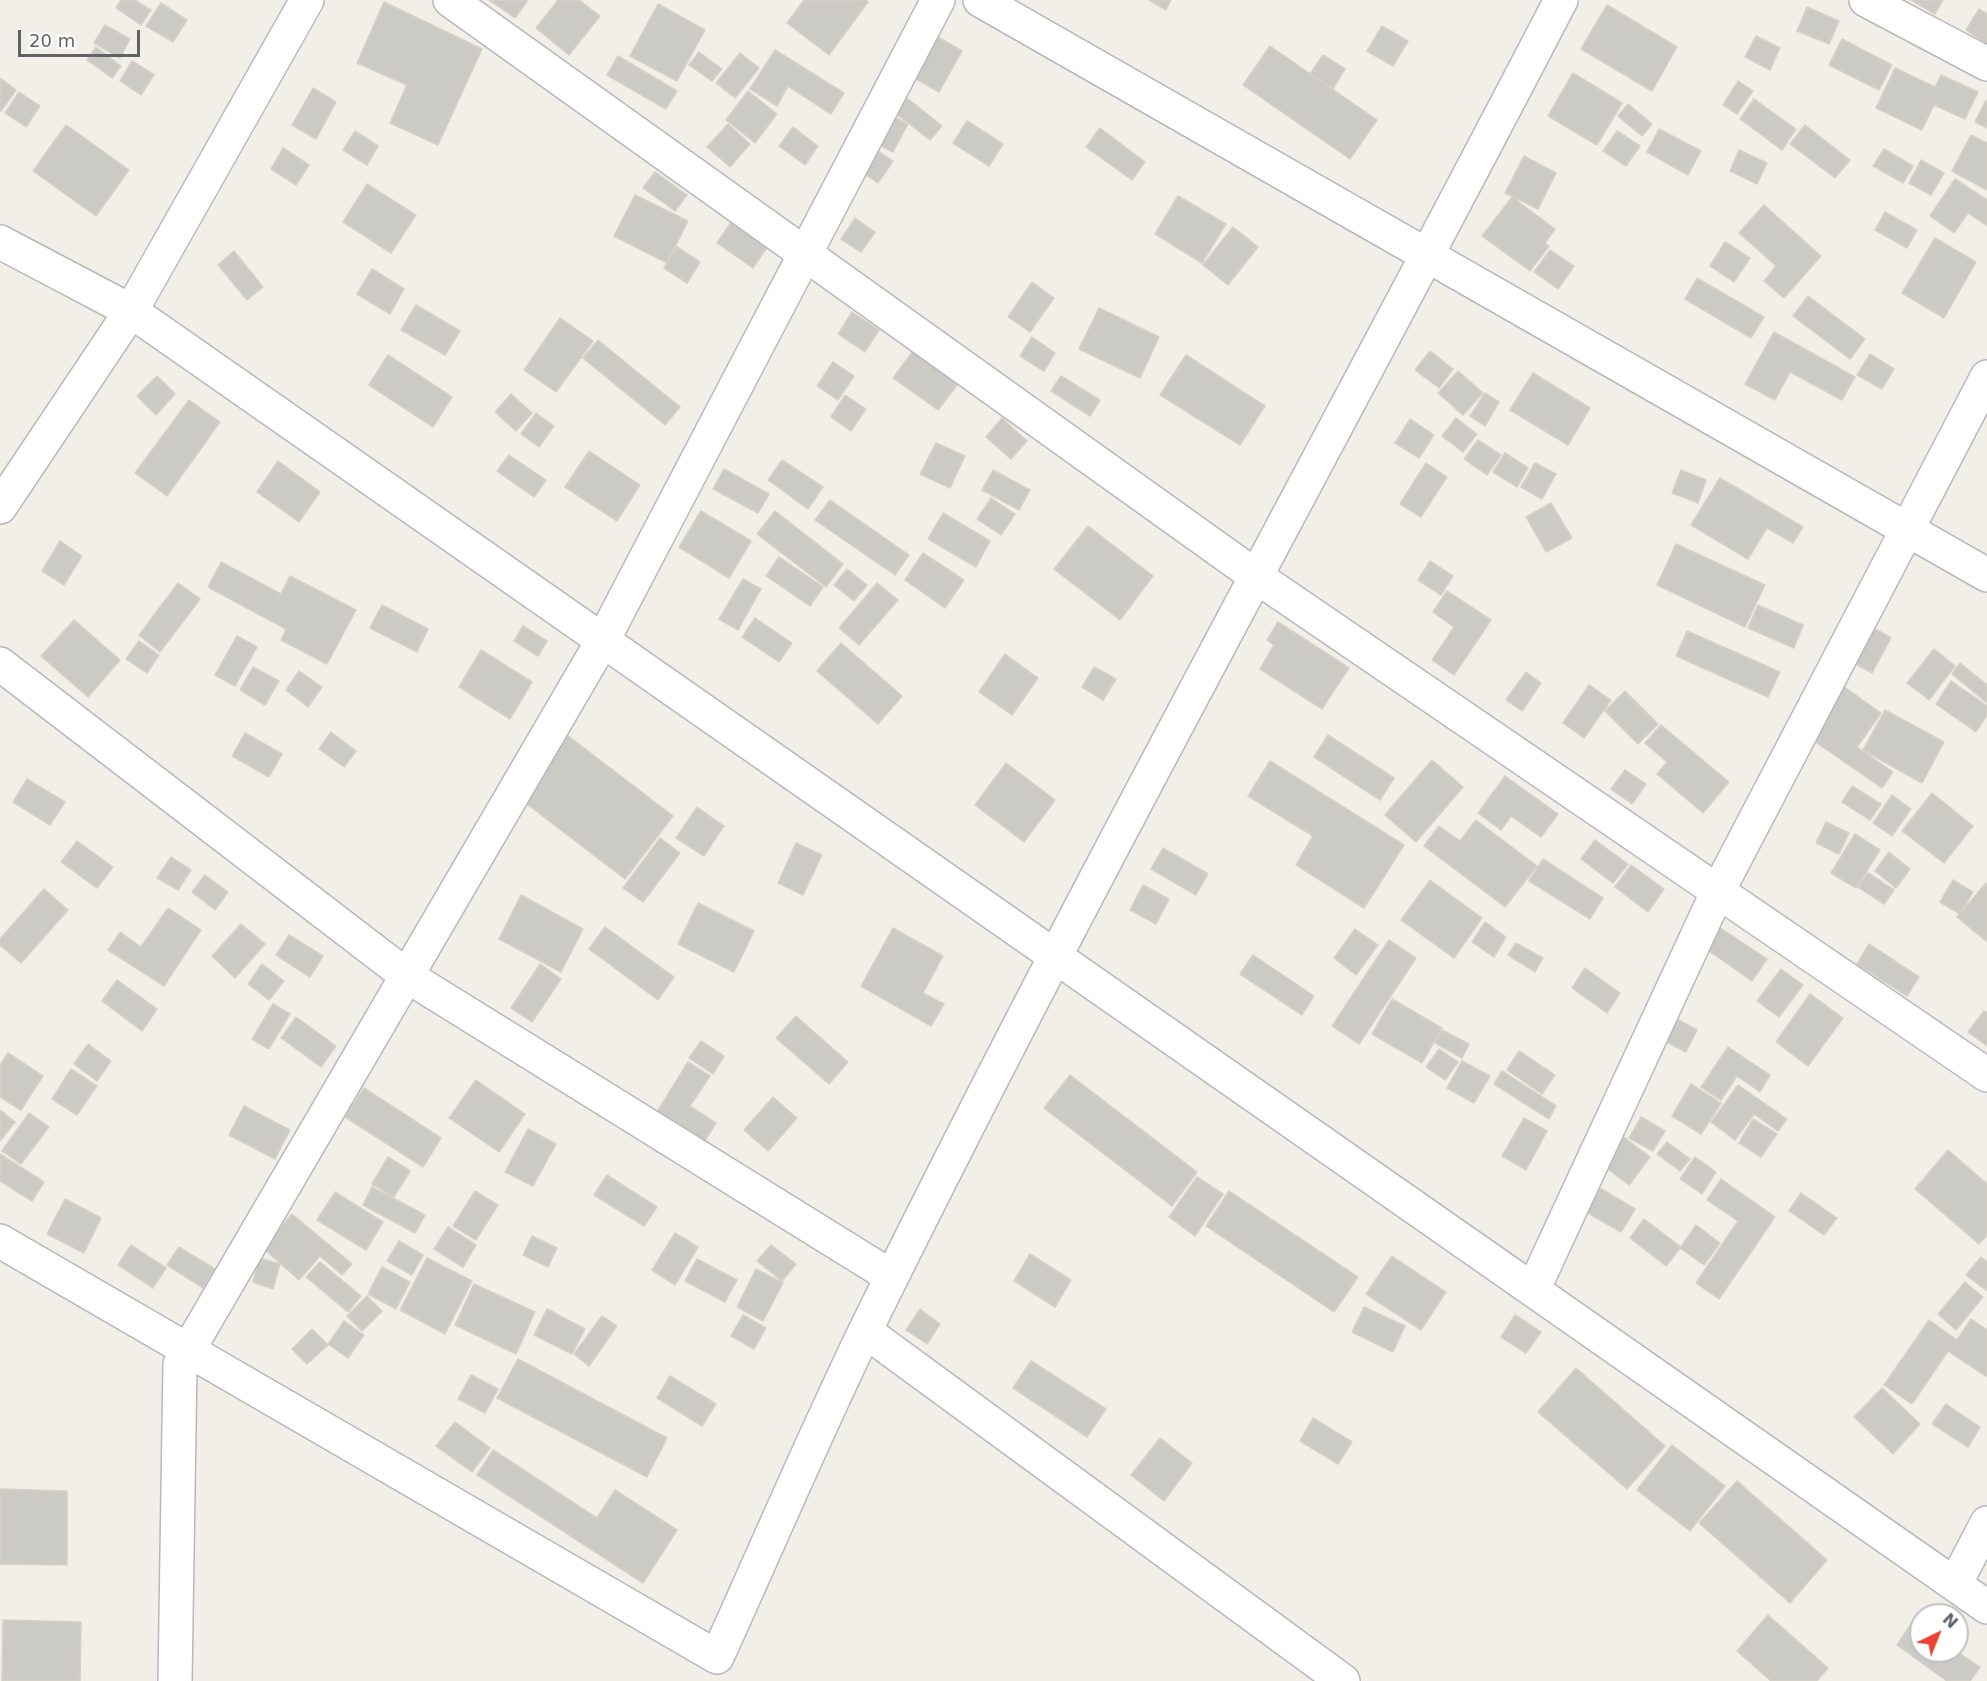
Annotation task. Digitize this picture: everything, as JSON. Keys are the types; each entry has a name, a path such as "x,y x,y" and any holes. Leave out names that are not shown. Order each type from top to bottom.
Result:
{"street":[{"path":"0,507 131,311 307,0"},
{"path":"450,0 1257,577 1987,1075"},
{"path":"175,1681 180,1364 603,640 938,0"},
{"path":"980,0 1987,575"},
{"path":"0,1241 188,1350 717,1669 865,1331 892,1277 1055,956 1428,256 1561,0"},
{"path":"1866,0 1987,64"},
{"path":"0,242 131,311 1987,1607"},
{"path":"1533,1290 1718,891 1987,377"},
{"path":"0,664 406,976 892,1277"},
{"path":"865,1331 1307,1668 1343,1681"},
{"path":"1955,1584 1987,1523"}],"building":[{"path":"121,0 135,0 151,10 141,25 116,8"},
{"path":"489,0 528,0 515,18"},
{"path":"558,0 579,0 600,16 569,55 536,28"},
{"path":"804,0 866,0 868,2 829,55 787,23"},
{"path":"1149,0 1171,0 1166,10"},
{"path":"1911,0 1943,0 1935,14"},
{"path":"384,2 482,49 438,145 390,123 407,85 357,63"},
{"path":"161,3 187,20 173,42 146,26"},
{"path":"658,4 705,30 677,81 630,56"},
{"path":"1607,5 1677,47 1652,91 1581,49"},
{"path":"1807,7 1839,21 1829,44 1797,31"},
{"path":"1979,9 1987,14 1987,44 1966,30"},
{"path":"105,25 130,39 120,58 94,43"},
{"path":"1382,26 1408,41 1393,66 1367,51"},
{"path":"933,34 962,51 939,92 909,75"},
{"path":"1756,36 1780,48 1770,70 1745,57"},
{"path":"1842,39 1892,65 1879,90 1829,65"},
{"path":"1270,46 1377,120 1350,159 1243,85"},
{"path":"96,47 121,66 112,78 87,60"},
{"path":"775,50 844,93 831,114 788,86 777,106 750,89"},
{"path":"699,52 722,69 712,81 689,65"},
{"path":"740,53 759,68 735,98 716,83"},
{"path":"1323,55 1345,69 1333,89 1310,74"},
{"path":"618,56 677,91 666,109 607,75"},
{"path":"132,61 154,75 141,95 120,81"},
{"path":"1895,68 1935,87 1941,75 1978,92 1965,119 1934,105 1922,130 1876,108"},
{"path":"1573,73 1622,103 1597,145 1548,116"},
{"path":"0,78 16,90 1,111 0,110"},
{"path":"1738,81 1753,91 1737,114 1723,105"},
{"path":"313,88 336,102 316,139 292,125"},
{"path":"748,91 777,114 755,143 726,120"},
{"path":"19,92 40,106 26,127 5,113"},
{"path":"902,94 942,126 930,140 890,109"},
{"path":"1754,99 1796,129 1782,150 1740,119"},
{"path":"1987,101 1987,128 1975,122"},
{"path":"1628,104 1652,124 1642,136 1618,116"},
{"path":"886,113 908,124 893,152 871,141"},
{"path":"967,121 1003,144 989,166 953,143"},
{"path":"728,124 750,144 730,167 707,147"},
{"path":"66,125 129,170 96,216 33,171"},
{"path":"1805,125 1850,160 1835,178 1790,144"},
{"path":"793,127 818,146 805,165 779,146"},
{"path":"1100,128 1145,162 1132,180 1086,147"},
{"path":"1659,129 1701,151 1688,175 1647,152"},
{"path":"355,131 378,146 367,165 343,150"},
{"path":"1617,131 1640,146 1626,166 1603,151"},
{"path":"1971,135 1987,143 1987,190 1952,171"},
{"path":"872,147 893,161 878,183 857,169"},
{"path":"283,148 309,165 296,185 271,169"},
{"path":"1884,149 1913,166 1903,183 1873,166"},
{"path":"1739,150 1767,163 1757,184 1730,171"},
{"path":"1524,156 1556,173 1538,209 1505,193"},
{"path":"1921,160 1944,173 1931,195 1909,183"},
{"path":"655,172 687,195 675,211 643,188"},
{"path":"1955,179 1987,200 1987,226 1968,213 1954,233 1930,216"},
{"path":"367,184 416,215 391,253 343,222"},
{"path":"635,195 688,221 667,263 614,236"},
{"path":"1178,196 1226,224 1202,263 1155,234"},
{"path":"1512,197 1555,229 1545,243 1549,246 1530,271 1482,236"},
{"path":"1764,205 1821,256 1784,298 1764,281 1776,266 1739,233"},
{"path":"1885,212 1917,230 1907,248 1875,230"},
{"path":"855,218 875,232 861,252 841,239"},
{"path":"732,221 768,246 753,268 717,243"},
{"path":"1233,227 1258,247 1228,285 1203,265"},
{"path":"1935,238 1976,262 1944,318 1902,293"},
{"path":"1725,242 1750,258 1734,282 1710,266"},
{"path":"677,247 700,262 687,283 664,268"},
{"path":"1550,250 1574,266 1558,289 1534,272"},
{"path":"234,251 263,287 247,300 218,265"},
{"path":"372,269 404,289 390,314 357,294"},
{"path":"1697,278 1764,317 1751,338 1685,299"},
{"path":"1032,282 1054,298 1030,332 1008,317"},
{"path":"1808,296 1865,339 1850,359 1793,316"},
{"path":"416,305 460,331 445,355 401,330"},
{"path":"1099,308 1159,337 1140,378 1079,349"},
{"path":"852,312 879,330 865,352 838,334"},
{"path":"560,318 593,341 556,392 524,370"},
{"path":"1774,332 1855,377 1842,400 1790,372 1775,400 1745,384"},
{"path":"1032,337 1055,353 1044,371 1020,356"},
{"path":"598,340 680,407 665,425 583,358"},
{"path":"913,351 958,384 938,410 893,378"},
{"path":"1430,351 1453,369 1439,388 1415,370"},
{"path":"1870,354 1894,369 1882,389 1857,375"},
{"path":"388,355 452,397 433,427 369,385"},
{"path":"1186,355 1265,406 1240,445 1160,395"},
{"path":"833,362 854,376 838,400 817,386"},
{"path":"1458,371 1483,393 1463,415 1438,393"},
{"path":"1533,373 1590,408 1568,445 1510,410"},
{"path":"157,376 175,394 156,415 137,396"},
{"path":"1061,376 1100,400 1090,416 1051,391"},
{"path":"1485,393 1499,402 1485,426 1470,416"},
{"path":"511,394 532,413 516,431 495,412"},
{"path":"845,395 866,409 851,431 831,417"},
{"path":"189,400 220,422 167,496 135,473"},
{"path":"536,413 554,426 539,447 521,434"},
{"path":"1002,418 1027,441 1011,459 986,437"},
{"path":"1456,418 1477,434 1463,452 1442,436"},
{"path":"1410,419 1434,435 1419,458 1395,443"},
{"path":"1478,440 1501,455 1487,475 1464,459"},
{"path":"936,443 965,456 950,488 920,474"},
{"path":"589,451 640,485 617,521 565,487"},
{"path":"1505,453 1528,468 1517,487 1493,472"},
{"path":"509,455 546,480 534,497 497,471"},
{"path":"782,460 823,487 808,509 768,480"},
{"path":"278,461 320,492 299,522 257,492"},
{"path":"1426,463 1447,477 1421,517 1400,504"},
{"path":"1535,463 1556,474 1542,499 1521,487"},
{"path":"724,469 769,494 758,513 713,489"},
{"path":"993,470 1030,490 1019,510 982,490"},
{"path":"1681,470 1706,480 1698,503 1672,493"},
{"path":"1720,478 1803,527 1793,543 1767,528 1748,559 1691,525"},
{"path":"991,498 1015,514 1001,535 977,519"},
{"path":"830,500 909,555 895,575 815,520"},
{"path":"1551,503 1572,538 1546,552 1526,517"},
{"path":"701,511 751,541 729,578 679,547"},
{"path":"775,511 843,564 826,587 757,534"},
{"path":"943,513 990,541 976,567 928,539"},
{"path":"1088,526 1153,576 1120,620 1054,569"},
{"path":"60,541 82,556 64,585 42,571"},
{"path":"1676,544 1765,585 1745,627 1657,585"},
{"path":"923,553 964,580 945,608 905,580"},
{"path":"779,557 823,587 810,606 766,576"},
{"path":"1430,561 1453,576 1441,595 1418,580"},
{"path":"221,562 281,594 290,576 356,610 327,664 281,640 286,629 208,587"},
{"path":"847,569 867,585 854,601 834,585"},
{"path":"743,579 761,589 738,630 719,619"},
{"path":"178,583 200,599 160,652 139,635"},
{"path":"877,583 898,600 859,645 839,628"},
{"path":"1447,591 1491,620 1454,675 1432,660 1454,627 1433,612"},
{"path":"382,605 428,629 417,652 370,628"},
{"path":"1758,605 1803,625 1794,648 1748,628"},
{"path":"755,618 792,643 779,662 742,637"},
{"path":"74,620 120,660 88,697 41,656"},
{"path":"1278,622 1349,668 1322,709 1260,669 1274,645 1267,640"},
{"path":"1867,624 1891,638 1872,673 1847,659"},
{"path":"523,626 547,641 538,656 514,641"},
{"path":"1687,631 1780,672 1768,697 1676,656"},
{"path":"237,636 257,647 235,686 215,675"},
{"path":"139,641 159,655 147,673 126,659"},
{"path":"841,643 902,696 878,724 817,671"},
{"path":"1934,649 1955,666 1929,700 1907,683"},
{"path":"481,650 532,682 510,719 459,687"},
{"path":"1005,654 1038,678 1012,715 979,692"},
{"path":"1960,663 1987,685 1987,703 1952,674"},
{"path":"253,667 279,681 265,705 240,690"},
{"path":"1094,667 1116,679 1103,700 1082,687"},
{"path":"299,671 322,687 308,707 286,690"},
{"path":"1526,672 1541,683 1522,711 1506,700"},
{"path":"1951,681 1987,706 1987,715 1976,732 1936,704"},
{"path":"1839,683 1881,713 1857,747 1893,772 1882,788 1804,734"},
{"path":"1589,685 1611,700 1584,738 1563,723"},
{"path":"1625,691 1658,724 1638,744 1605,711"},
{"path":"1885,710 1944,742 1922,783 1863,750"},
{"path":"1661,725 1729,782 1703,813 1657,774 1667,762 1645,743"},
{"path":"331,732 356,751 344,767 319,749"},
{"path":"245,733 282,754 269,777 232,756"},
{"path":"567,735 673,816 625,879 519,798"},
{"path":"1328,735 1394,778 1380,800 1314,757"},
{"path":"1432,760 1463,787 1416,842 1385,815"},
{"path":"1270,761 1404,845 1364,908 1296,865 1313,836 1248,796"},
{"path":"1006,763 1055,800 1024,842 975,805"},
{"path":"1625,770 1646,784 1632,804 1611,789"},
{"path":"1505,776 1558,814 1541,837 1511,816 1501,830 1478,813"},
{"path":"27,779 65,802 50,825 13,802"},
{"path":"1852,786 1881,804 1870,820 1842,802"},
{"path":"1932,793 1973,826 1944,863 1902,831"},
{"path":"1892,795 1911,809 1892,836 1873,823"},
{"path":"697,807 724,826 704,856 676,838"},
{"path":"1476,820 1537,866 1505,907 1424,846 1439,826 1460,841"},
{"path":"1826,822 1849,833 1839,854 1816,843"},
{"path":"1855,834 1880,850 1856,888 1831,873"},
{"path":"660,838 680,853 643,902 623,888"},
{"path":"1595,840 1628,864 1613,883 1581,859"},
{"path":"77,841 113,867 97,888 61,862"},
{"path":"796,843 822,855 803,895 778,883"},
{"path":"1163,848 1208,874 1196,895 1151,869"},
{"path":"1889,852 1910,869 1896,888 1875,871"},
{"path":"171,857 191,870 178,890 157,878"},
{"path":"1543,859 1603,898 1590,919 1529,881"},
{"path":"1631,865 1664,889 1648,912 1615,887"},
{"path":"1868,873 1894,890 1884,904 1858,887"},
{"path":"205,875 228,892 215,910 192,892"},
{"path":"1430,880 1482,918 1454,958 1401,920"},
{"path":"1953,880 1973,892 1960,914 1940,902"},
{"path":"1987,884 1987,942 1957,917"},
{"path":"1143,885 1169,899 1156,924 1130,910"},
{"path":"44,889 68,910 21,963 0,945 0,939"},
{"path":"521,895 583,929 561,972 499,939"},
{"path":"698,903 754,931 734,972 678,944"},
{"path":"168,908 201,930 164,986 108,950 120,932 141,947"},
{"path":"1485,922 1506,937 1494,957 1472,942"},
{"path":"1713,923 1767,959 1752,981 1699,944"},
{"path":"241,924 265,944 235,978 212,956"},
{"path":"605,927 674,977 658,1000 589,949"},
{"path":"893,928 943,956 923,993 944,1004 931,1026 861,986"},
{"path":"1355,929 1378,945 1356,975 1334,958"},
{"path":"289,935 323,956 310,977 276,955"},
{"path":"1389,940 1416,958 1359,1044 1332,1026"},
{"path":"1516,943 1543,958 1535,972 1508,955"},
{"path":"1869,944 1919,977 1907,996 1857,964"},
{"path":"1253,955 1314,996 1302,1015 1240,974"},
{"path":"262,964 284,981 269,1000 248,984"},
{"path":"540,964 561,979 532,1022 511,1008"},
{"path":"1585,968 1620,993 1607,1013 1572,988"},
{"path":"1781,969 1803,985 1779,1017 1757,1001"},
{"path":"117,980 157,1009 142,1031 102,1001"},
{"path":"1810,994 1843,1018 1808,1066 1776,1042"},
{"path":"1392,999 1442,1028 1422,1063 1372,1034"},
{"path":"273,1004 290,1014 269,1049 252,1039"},
{"path":"1984,1011 1987,1013 1987,1046 1968,1032"},
{"path":"1664,1012 1697,1030 1686,1052 1653,1035"},
{"path":"796,1016 848,1062 829,1084 776,1038"},
{"path":"296,1017 336,1046 321,1067 281,1038"},
{"path":"1442,1030 1469,1044 1462,1058 1435,1043"},
{"path":"701,1041 724,1056 713,1074 689,1058"},
{"path":"88,1044 111,1061 97,1081 74,1064"},
{"path":"1728,1047 1770,1075 1760,1092 1737,1076 1721,1100 1701,1087"},
{"path":"1439,1049 1458,1062 1445,1080 1426,1067"},
{"path":"1519,1051 1555,1075 1542,1094 1507,1070"},
{"path":"8,1053 43,1076 21,1110 0,1097 0,1065"},
{"path":"1462,1061 1490,1076 1474,1103 1447,1088"},
{"path":"688,1062 710,1076 690,1106 716,1123 704,1142 657,1112"},
{"path":"71,1069 97,1086 77,1115 52,1099"},
{"path":"1502,1071 1556,1106 1549,1119 1494,1084"},
{"path":"1070,1075 1197,1172 1172,1206 1044,1108"},
{"path":"476,1080 525,1114 499,1152 449,1118"},
{"path":"1691,1084 1721,1103 1701,1134 1672,1116"},
{"path":"1738,1085 1787,1119 1778,1131 1754,1114 1735,1140 1711,1122"},
{"path":"364,1088 441,1138 423,1167 345,1117"},
{"path":"773,1097 797,1118 768,1151 744,1130"},
{"path":"244,1106 290,1130 275,1159 229,1135"},
{"path":"0,1110 15,1122 0,1141"},
{"path":"29,1113 49,1127 21,1164 2,1151"},
{"path":"1641,1117 1665,1131 1653,1151 1629,1138"},
{"path":"1524,1118 1547,1131 1526,1170 1502,1156"},
{"path":"1753,1119 1777,1134 1761,1157 1739,1143"},
{"path":"1609,1126 1650,1157 1629,1185 1588,1154"},
{"path":"528,1129 556,1144 533,1186 505,1172"},
{"path":"1667,1142 1690,1159 1680,1171 1657,1154"},
{"path":"1948,1150 1987,1184 1987,1235 1979,1244 1915,1189"},
{"path":"0,1154 44,1182 32,1201 0,1181"},
{"path":"388,1157 410,1171 394,1197 372,1184"},
{"path":"1695,1157 1716,1172 1702,1194 1680,1179"},
{"path":"607,1175 657,1207 644,1226 594,1195"},
{"path":"1578,1175 1635,1209 1621,1232 1564,1199"},
{"path":"1197,1177 1223,1194 1195,1236 1169,1217"},
{"path":"1721,1179 1775,1217 1719,1299 1696,1283 1738,1221 1707,1200"},
{"path":"372,1187 425,1215 415,1233 363,1205"},
{"path":"475,1191 498,1205 476,1240 453,1226"},
{"path":"1229,1191 1358,1277 1334,1312 1206,1226"},
{"path":"335,1192 383,1222 366,1250 317,1220"},
{"path":"1801,1193 1837,1218 1824,1235 1789,1211"},
{"path":"65,1199 101,1218 84,1253 47,1234"},
{"path":"292,1214 352,1264 342,1275 320,1256 299,1280 263,1248"},
{"path":"1644,1219 1681,1247 1666,1266 1630,1238"},
{"path":"1696,1225 1720,1243 1704,1265 1680,1248"},
{"path":"448,1227 476,1245 463,1267 434,1249"},
{"path":"675,1233 698,1247 675,1285 652,1270"},
{"path":"532,1236 557,1248 548,1267 523,1255"},
{"path":"399,1241 423,1255 412,1275 387,1261"},
{"path":"131,1245 166,1268 153,1288 118,1265"},
{"path":"771,1245 796,1264 782,1281 757,1261"},
{"path":"179,1247 215,1269 203,1288 167,1265"},
{"path":"1030,1254 1071,1280 1055,1307 1014,1281"},
{"path":"1392,1256 1446,1292 1421,1330 1366,1294"},
{"path":"1981,1257 1987,1262 1987,1291 1966,1275"},
{"path":"259,1258 280,1264 273,1289 253,1282"},
{"path":"427,1258 472,1281 445,1334 400,1310"},
{"path":"697,1259 737,1280 725,1302 685,1281"},
{"path":"320,1262 361,1296 348,1312 306,1277"},
{"path":"382,1267 410,1282 396,1309 368,1294"},
{"path":"756,1269 783,1283 763,1321 737,1307"},
{"path":"1965,1282 1983,1297 1956,1330 1938,1314"},
{"path":"474,1284 535,1312 516,1354 455,1325"},
{"path":"367,1296 382,1311 362,1331 347,1316"},
{"path":"1364,1307 1405,1326 1393,1352 1352,1332"},
{"path":"547,1309 585,1329 572,1354 534,1335"},
{"path":"920,1309 940,1324 927,1344 906,1330"},
{"path":"743,1315 766,1328 754,1349 731,1336"},
{"path":"1515,1315 1541,1332 1526,1353 1501,1337"},
{"path":"602,1316 617,1326 589,1366 574,1354"},
{"path":"1971,1319 1987,1330 1987,1377 1948,1351 1912,1404 1884,1385 1929,1320 1957,1340"},
{"path":"344,1321 364,1335 348,1358 328,1344"},
{"path":"312,1329 328,1345 307,1364 292,1349"},
{"path":"518,1359 667,1438 647,1477 497,1398"},
{"path":"1031,1361 1106,1409 1087,1437 1013,1388"},
{"path":"1576,1368 1665,1446 1627,1489 1538,1412"},
{"path":"471,1375 498,1389 485,1413 458,1399"},
{"path":"670,1376 716,1404 702,1426 657,1398"},
{"path":"1882,1388 1920,1424 1893,1454 1854,1417"},
{"path":"1946,1404 1980,1427 1968,1447 1932,1424"},
{"path":"1313,1418 1352,1442 1338,1464 1300,1441"},
{"path":"455,1422 490,1448 472,1472 436,1446"},
{"path":"1160,1438 1192,1463 1164,1501 1131,1475"},
{"path":"1672,1445 1725,1486 1690,1531 1637,1490"},
{"path":"493,1450 597,1518 615,1490 677,1530 643,1583 477,1475"},
{"path":"1737,1481 1827,1560 1790,1603 1699,1523"},
{"path":"0,1489 67,1491 67,1565 0,1564"},
{"path":"1768,1615 1828,1668 1817,1681 1771,1681 1737,1651"},
{"path":"3,1620 81,1622 80,1681 2,1681"},
{"path":"1909,1627 1909,1654 1897,1645"},
{"path":"1969,1660 1980,1667 1970,1681 1947,1681 1922,1663 1969,1663"}]}
